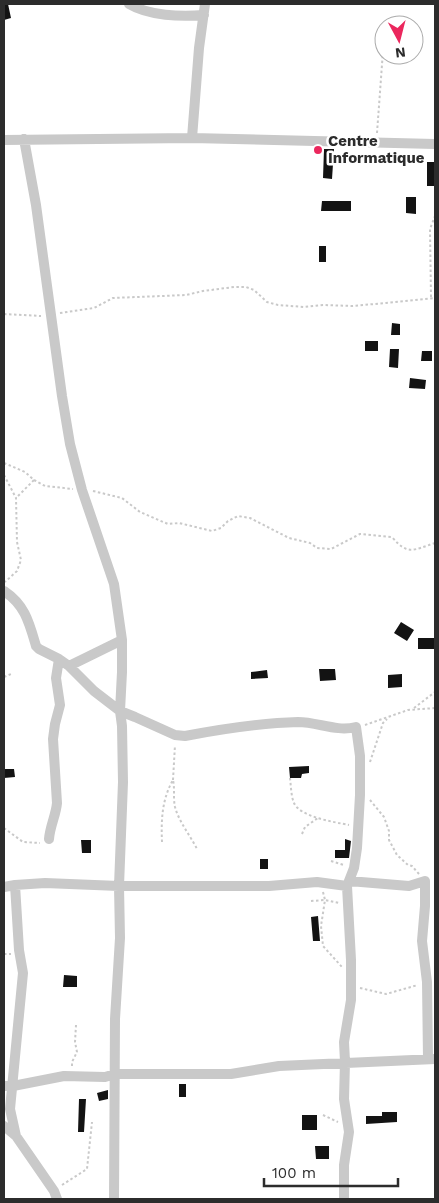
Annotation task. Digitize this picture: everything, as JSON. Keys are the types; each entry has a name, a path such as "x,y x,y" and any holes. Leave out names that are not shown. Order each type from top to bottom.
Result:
{"street":[{"path":"129,4 136,8 168,15 204,15"},
{"path":"192,138 199,48 205,4"},
{"path":"24,138 36,205 68,434 82,490 114,584 122,640 120,712 123,782 119,886 120,938 115,1019 114,1199"},
{"path":"4,140 24,138 192,138 435,144"},
{"path":"4,591 13,597 23,608 36,646 39,649 69,666 94,692 120,712 174,735 186,736 276,723 300,722 345,730 356,727 360,756 360,795 354,868 348,884 351,1000 344,1042 344,1099 349,1132 344,1165 344,1199"},
{"path":"69,666 122,640"},
{"path":"49,839 57,803 53,739 60,705 56,678 58,659"},
{"path":"4,887 45,883 119,886 269,886 304,882 409,886 425,882 422,941 427,982 431,1059 279,1066 232,1074 115,1074 105,1077 73,1075 8,1086"},
{"path":"15,885 19,950 23,973 8,1086 10,1109 16,1136"},
{"path":"4,1126 16,1136 56,1195"}],"path":[{"path":"377,143 382,65"},
{"path":"431,297 430,229 435,216"},
{"path":"4,314 33,317 51,315 94,308 113,298 186,295 234,287 246,287 254,290 267,302 304,307 324,305 352,306 435,298"},
{"path":"4,462 25,472 45,486 97,491 122,498 140,512 168,524 179,523 212,531 220,528 228,520 238,516 250,518 288,538 310,542 317,548 332,549 360,534 392,537 402,548 410,550 435,542"},
{"path":"4,475 16,498 17,542 22,560 17,571 4,584"},
{"path":"16,498 34,480"},
{"path":"4,677 11,674"},
{"path":"356,727 412,709 435,692"},
{"path":"412,709 435,708"},
{"path":"369,765 383,723 388,718"},
{"path":"174,735 174,801 176,810 196,849"},
{"path":"290,778 294,803 300,810 318,818 358,827"},
{"path":"162,842 164,802 167,790 173,780"},
{"path":"360,795 368,799 384,817 389,831 389,840 397,855 408,865 412,866 425,882"},
{"path":"302,834 305,827 318,818"},
{"path":"4,828 24,842 33,843 49,839"},
{"path":"331,861 354,868"},
{"path":"321,882 325,900 321,926 324,946 344,969"},
{"path":"311,901 325,900 344,904 349,910"},
{"path":"350,985 386,994 427,982"},
{"path":"73,1075 72,1062 77,1052 74,1042 76,1025"},
{"path":"323,1116 342,1124 349,1132"},
{"path":"56,1195 87,1169 92,1122"}],"building":[{"path":"4,4 8,4 11,18 4,20"},
{"path":"324,149 334,149 332,179 323,178"},
{"path":"427,162 435,162 435,186 427,186"},
{"path":"406,197 416,197 416,214 406,213"},
{"path":"322,201 351,201 351,211 321,211"},
{"path":"319,246 326,246 326,262 319,262"},
{"path":"392,323 400,324 400,335 391,335"},
{"path":"365,341 378,341 378,351 365,351"},
{"path":"390,349 399,349 398,368 389,367"},
{"path":"422,351 432,351 432,361 421,361"},
{"path":"410,378 426,380 425,389 409,388"},
{"path":"401,622 414,630 407,641 394,633"},
{"path":"418,638 435,638 435,649 418,649"},
{"path":"319,669 335,669 336,680 320,681"},
{"path":"267,670 268,678 251,679 251,672"},
{"path":"402,674 402,687 388,688 388,675"},
{"path":"309,766 309,773 302,774 301,778 290,778 289,767"},
{"path":"4,769 14,769 15,777 4,778"},
{"path":"345,839 351,841 349,858 335,858 335,850 345,850"},
{"path":"81,840 91,840 91,853 82,853"},
{"path":"260,859 268,859 268,869 260,869"},
{"path":"318,916 320,941 313,941 311,917"},
{"path":"64,975 77,976 77,987 63,987"},
{"path":"179,1084 186,1084 186,1097 179,1097"},
{"path":"108,1090 108,1099 99,1101 97,1093"},
{"path":"79,1099 86,1099 84,1132 78,1132"},
{"path":"382,1112 397,1112 397,1122 366,1124 366,1116 382,1116"},
{"path":"302,1115 317,1115 317,1130 302,1130"},
{"path":"315,1146 329,1146 329,1159 316,1159"}],"place":[{"name":"Centre Informatique","path":"318,150"}]}
